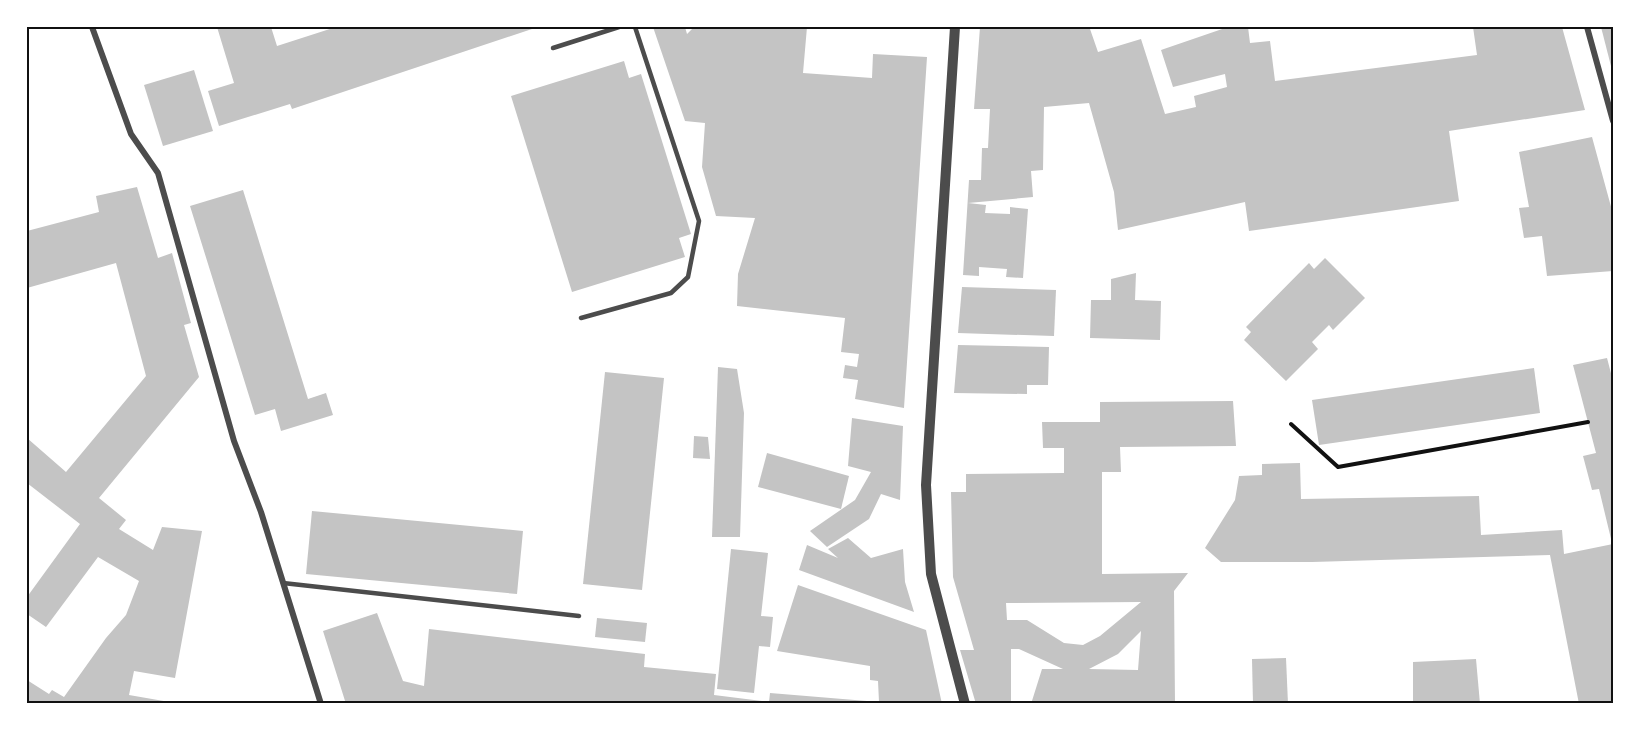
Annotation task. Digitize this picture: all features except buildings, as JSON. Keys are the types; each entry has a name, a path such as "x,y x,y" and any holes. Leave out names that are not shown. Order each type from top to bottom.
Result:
{"street":[{"path":"92,27 131,134 158,173 234,441 261,512 321,704"},
{"path":"955,27 927,473 927,532 931,574 964,704"},
{"path":"1587,27 1613,121"}],"lane":[{"path":"553,48 619,27"},
{"path":"581,318 671,293 688,277 699,221 635,27"},
{"path":"283,583 579,616"}],"path":[{"path":"1291,424 1338,467 1588,422"}]}
